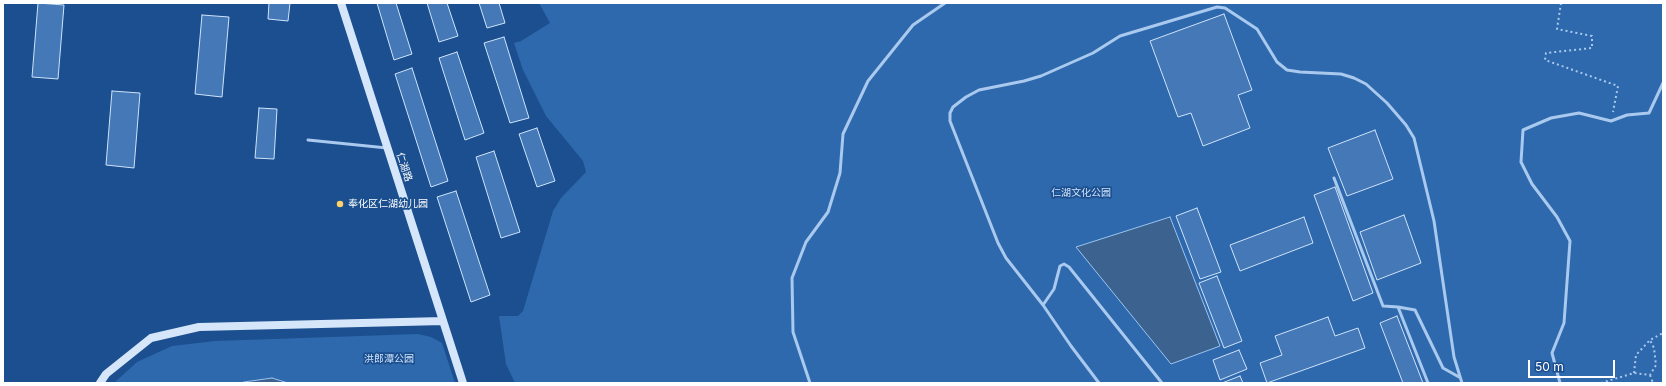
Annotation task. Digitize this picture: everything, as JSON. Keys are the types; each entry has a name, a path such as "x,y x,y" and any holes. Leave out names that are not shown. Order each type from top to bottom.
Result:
{"street":[{"name":"仁湖路","path":"341,3 463,383"},
{"path":"100,383 106,374 152,338 199,327 443,321"}],"lane":[{"path":"810,383 793,332 792,278 806,242 828,212 840,173 843,134 868,81 913,25 945,3"},
{"path":"1099,383 1043,305 1006,258 998,243 950,121 950,113 953,107 966,97 979,90 1041,76 1093,53 1120,36 1132,31 1217,7 1225,8 1257,29 1277,62 1287,70 1342,74 1354,78 1366,84 1387,103 1406,125 1414,138 1434,221 1454,358 1462,383"},
{"path":"1560,383 1552,353 1564,323 1570,241 1557,218 1532,184 1521,162 1523,130 1551,118 1579,113 1611,121 1627,115 1649,113 1663,84"},
{"path":"308,140 388,148"},
{"path":"1334,178 1383,306 1415,310 1443,368 1459,377"},
{"path":"1043,305 1054,289 1060,266 1064,264 1069,267 1162,383"},
{"path":"1398,307 1428,383"}],"path":[{"path":"1561,3 1556,29 1592,36 1592,48 1546,52 1545,60 1618,86 1611,121"},
{"path":"1634,373 1636,355 1650,340 1663,333"},
{"path":"1650,340 1654,348 1656,365 1650,375"},
{"path":"1601,383 1634,373 1650,375"},
{"path":"1650,375 1653,383"}],"green space":[{"name":"仁湖文化公园","path":"539,3 1663,3 1663,383 515,383 506,364 499,316 518,316 523,311 553,211 561,198 586,172 583,161 546,116 523,70 514,43 521,41 550,23"},
{"name":"洪郎潭公园","path":"418,334 431,337 442,343 455,383 114,383 137,362 172,346 215,341"}],"shaded area":[{"path":"1170,217 1220,346 1171,364 1076,247"},
{"path":"272,378 288,383 241,383 244,382"}],"building":[{"path":"38,3 64,5 58,79 32,77"},
{"path":"269,3 290,3 288,21 268,19"},
{"path":"377,3 396,3 412,54 394,60"},
{"path":"427,3 447,3 458,36 439,42"},
{"path":"479,3 499,3 505,23 487,28"},
{"path":"1224,14 1252,90 1238,95 1250,128 1203,146 1191,113 1178,117 1150,41"},
{"path":"202,15 229,17 222,97 195,94"},
{"path":"504,37 529,118 510,123 484,43"},
{"path":"457,52 484,133 465,140 439,58"},
{"path":"412,68 448,181 431,187 395,74"},
{"path":"112,91 140,93 134,168 106,165"},
{"path":"259,108 277,109 274,159 255,158"},
{"path":"537,128 555,181 537,187 519,134"},
{"path":"1375,130 1393,179 1347,196 1328,148"},
{"path":"494,151 520,232 501,238 476,157"},
{"path":"1335,187 1373,293 1353,301 1314,195"},
{"path":"456,191 490,295 471,302 437,197"},
{"path":"1197,208 1221,272 1200,279 1176,216"},
{"path":"1404,215 1421,263 1377,280 1360,232"},
{"path":"1304,217 1313,243 1240,271 1230,245"},
{"path":"1217,276 1242,341 1224,348 1199,283"},
{"path":"1397,316 1423,383 1403,383 1380,323"},
{"path":"1328,317 1335,336 1358,328 1365,348 1267,383 1260,363 1282,355 1275,336"},
{"path":"1239,350 1247,369 1220,380 1213,360"},
{"path":"1240,376 1243,383 1222,383"}],"place":[{"name":"奉化区仁湖幼儿园","path":"340,204"}]}
